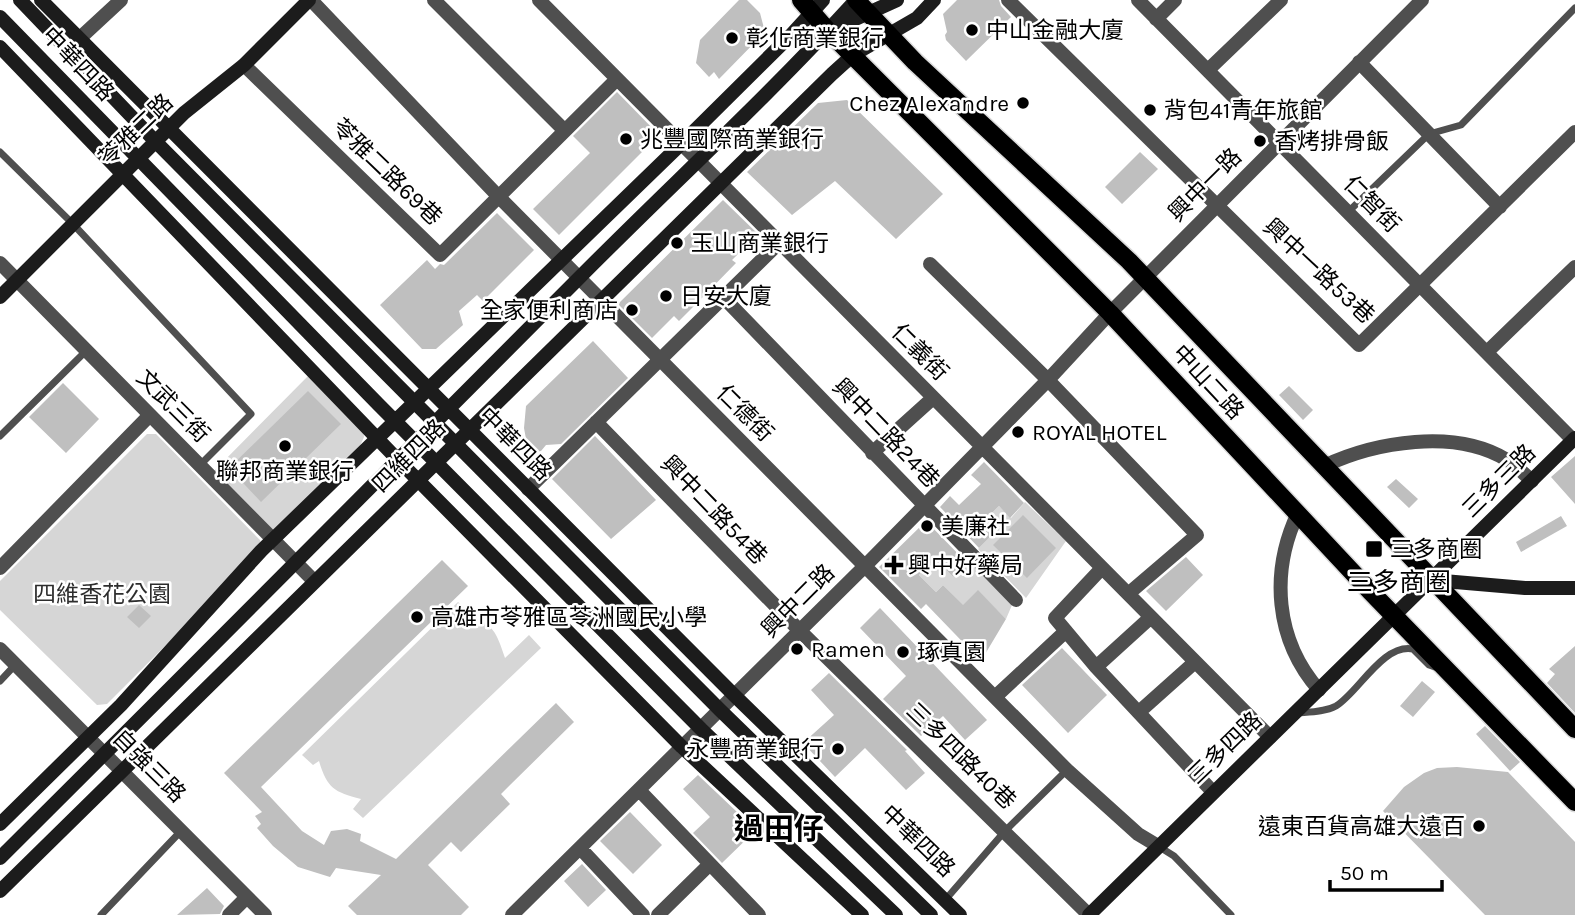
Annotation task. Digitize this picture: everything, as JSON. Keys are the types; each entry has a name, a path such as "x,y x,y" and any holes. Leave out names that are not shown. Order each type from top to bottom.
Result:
{"main road":[{"name":"中山二路","path":"856,0 915,62 1145,278 1575,729"},
{"name":"中山二路","path":"812,4 828,31 1110,313 1395,616 1575,802"}],"street":[{"name":"中華四路","path":"20,0 155,141 720,710 931,915"},
{"name":"中華四路","path":"41,0 735,696 960,915"},
{"path":"80,38 121,0"},
{"name":"苓雅二路","path":"0,297 155,141 244,65 310,0"},
{"name":"仁德街","path":"310,0 579,278 1067,770 1138,834 1158,846"},
{"path":"434,0 564,130"},
{"name":"仁義街","path":"538,0 1270,737"},
{"name":"四維四路","path":"0,858 579,278 699,162 856,0"},
{"path":"828,31 897,0"},
{"name":"四維四路","path":"0,891 852,55 916,18 934,0"},
{"path":"1008,0 1217,205"},
{"name":"仁智街","path":"1138,0 1574,439"},
{"path":"1156,19 1175,0"},
{"path":"1208,70 1281,0"},
{"name":"興中一路","path":"1110,313 1422,0"},
{"name":"四維四路","path":"0,824 89,738 274,538 681,144 812,4"},
{"name":"中華四路","path":"0,17 435,462 701,729 896,915"},
{"name":"中華四路","path":"0,47 398,460 682,747 862,915"},
{"path":"1359,62 1500,207"},
{"name":"苓雅二路69巷","path":"244,65 440,255 617,79"},
{"path":"1421,286 1575,132"},
{"name":"興中一路53巷","path":"1217,205 1359,345 1421,286"},
{"path":"528,489 780,242"},
{"name":"文武三街","path":"0,263 314,581"},
{"path":"930,264 1048,380 1198,535 1128,594"},
{"path":"1487,352 1575,267"},
{"name":"興中二路24巷","path":"724,298 1016,600"},
{"name":"興中二路","path":"512,915 865,566 1110,313"},
{"path":"872,453 933,398"},
{"path":"0,568 150,415"},
{"name":"興中二路54巷","path":"596,422 800,631"},
{"name":"三多三路","path":"1395,616 1574,439"},
{"path":"1324,466 1347,455 1411,441 1444,443 1480,448 1507,460 1532,481"},
{"path":"1298,513 1284,549 1279,583 1280,611 1304,673 1318,690"},
{"path":"1102,568 1055,618 1096,667 1213,792"},
{"path":"1432,580 1525,588 1575,587"},
{"name":"三多四路","path":"1096,913 1158,846 1395,616"},
{"path":"1096,667 1151,617"},
{"name":"三多四路40巷","path":"800,631 1005,831 1096,913"},
{"path":"995,697 1066,631"},
{"name":"自強三路","path":"0,649 265,915"},
{"path":"1139,712 1195,662"},
{"path":"639,790 759,915"},
{"path":"580,848 643,915"},
{"path":"657,915 710,864"},
{"path":"229,915 247,897"}],"lane":[{"path":"1348,212 1429,134 1461,125 1575,8"},
{"path":"0,152 73,224 251,414 200,465"},
{"path":"0,436 87,351"},
{"path":"1294,713 1336,706 1381,662 1398,650 1413,649 1429,665 1444,667"},
{"path":"0,681 16,664"},
{"path":"946,900 1005,831 1067,770"},
{"path":"101,915 181,831"},
{"path":"1158,846 1174,856 1231,915"}],"green space":[{"path":"309,375 363,427 364,437 360,446 272,532 214,471"},
{"name":"四維香花公園","path":"147,434 156,434 260,540 262,549 107,704 97,705 0,610 0,581"},
{"path":"1025,502 1066,541 1026,598 978,549 992,535 981,524 999,506 1011,518"},
{"path":"935,559 953,577 969,560 1012,605 1006,619 978,591 970,613 943,585 936,592 919,575"},
{"path":"458,602 469,612 465,617 488,625 505,658 529,635 541,648 363,818 353,809 361,799 338,791 325,777 319,761 313,765 302,755"}],"building":[{"path":"739,0 747,0 760,13 765,32 719,79 714,72 709,77 696,63 700,40"},
{"name":"中山金融大廈","path":"957,0 999,0 1011,17 966,61 946,40 945,35 947,32 943,14"},
{"path":"617,92 659,135 559,235 533,209 590,153 573,136"},
{"path":"847,100 943,194 896,239 835,181 792,215 747,172 818,103"},
{"path":"1140,152 1158,169 1122,204 1105,187"},
{"path":"723,200 758,234 732,260 736,263 679,321 674,316 652,338 618,304"},
{"path":"497,213 534,250 483,301 477,295 459,311 463,325 436,349 422,349 380,305 427,260 435,269 440,264 444,265"},
{"path":"593,341 628,378 561,444 546,445 534,454 528,450 524,428 526,406"},
{"path":"63,383 99,419 66,453 29,417"},
{"path":"1289,386 1313,410 1303,420 1279,395"},
{"name":"聯邦商業銀行","path":"308,391 341,424 261,502 229,468"},
{"path":"595,436 656,500 611,539 552,479"},
{"path":"1575,456 1575,504 1551,477"},
{"path":"984,462 1024,503 1010,518 999,506 981,524 992,535 979,548 940,507 950,496 959,505 981,484 971,475"},
{"path":"1396,479 1418,499 1409,508 1387,487"},
{"path":"1023,515 1056,548 1027,578 993,545"},
{"path":"1561,516 1567,526 1521,552 1516,542"},
{"path":"926,521 967,563 953,577 935,559 919,575 936,592 943,585 963,605 978,590 1006,619 981,661 926,604 921,609 879,567"},
{"path":"1186,557 1203,575 1166,611 1146,591"},
{"path":"442,560 468,586 261,787 302,831 324,845 331,831 347,829 361,834 360,841 396,859 556,703 574,722 501,794 510,804 461,852 451,842 428,865 469,907 461,915 357,915 348,906 381,875 336,868 330,877 298,867 257,828 261,824 255,816 262,812 224,773"},
{"path":"139,605 151,616 139,628 127,617"},
{"name":"琢真園","path":"880,608 987,720 965,740 943,716 921,736 883,699 906,676 860,628"},
{"path":"1575,646 1575,713 1547,683 1555,674 1549,669"},
{"path":"1062,648 1107,695 1068,733 1022,685"},
{"path":"829,673 907,750 905,751 925,773 906,790 865,748 835,777 803,743 834,715 811,690"},
{"path":"1422,681 1435,692 1413,717 1400,706"},
{"path":"1485,726 1520,762 1510,771 1476,734"},
{"name":"遠東百貨高雄大遠百","path":"1457,767 1508,772 1575,842 1575,915 1485,915 1383,811 1404,787 1424,773 1437,768"},
{"path":"698,775 756,830 722,863 693,833 710,817 683,789"},
{"path":"630,812 662,845 633,874 600,841"},
{"path":"582,864 606,890 588,907 564,881"},
{"path":"207,888 224,906 220,914 177,915"}],"place":[{"name":"中山金融大廈","path":"972,30"},
{"name":"彰化商業銀行","path":"732,38"},
{"name":"Chez Alexandre","path":"1023,103"},
{"name":"背包41青年旅館","path":"1150,110"},
{"name":"兆豐國際商業銀行","path":"626,139"},
{"name":"香烤排骨飯","path":"1260,141"},
{"name":"玉山商業銀行","path":"677,243"},
{"name":"日安大廈","path":"666,296"},
{"name":"全家便利商店","path":"632,310"},
{"name":"ROYAL HOTEL","path":"1018,432"},
{"name":"聯邦商業銀行","path":"285,446"},
{"name":"美廉社","path":"927,526"},
{"name":"三多商圈","path":"1374,549"},
{"name":"興中好藥局","path":"894,565"},
{"name":"高雄市苓雅區苓洲國民小學","path":"417,617"},
{"name":"Ramen","path":"797,649"},
{"name":"琢真園","path":"903,652"},
{"name":"永豐商業銀行","path":"838,749"},
{"name":"遠東百貨高雄大遠百","path":"1479,826"}],"district":[{"name":"三多商圈","path":"1399,582"},
{"name":"過田仔","path":"779,829"}]}
